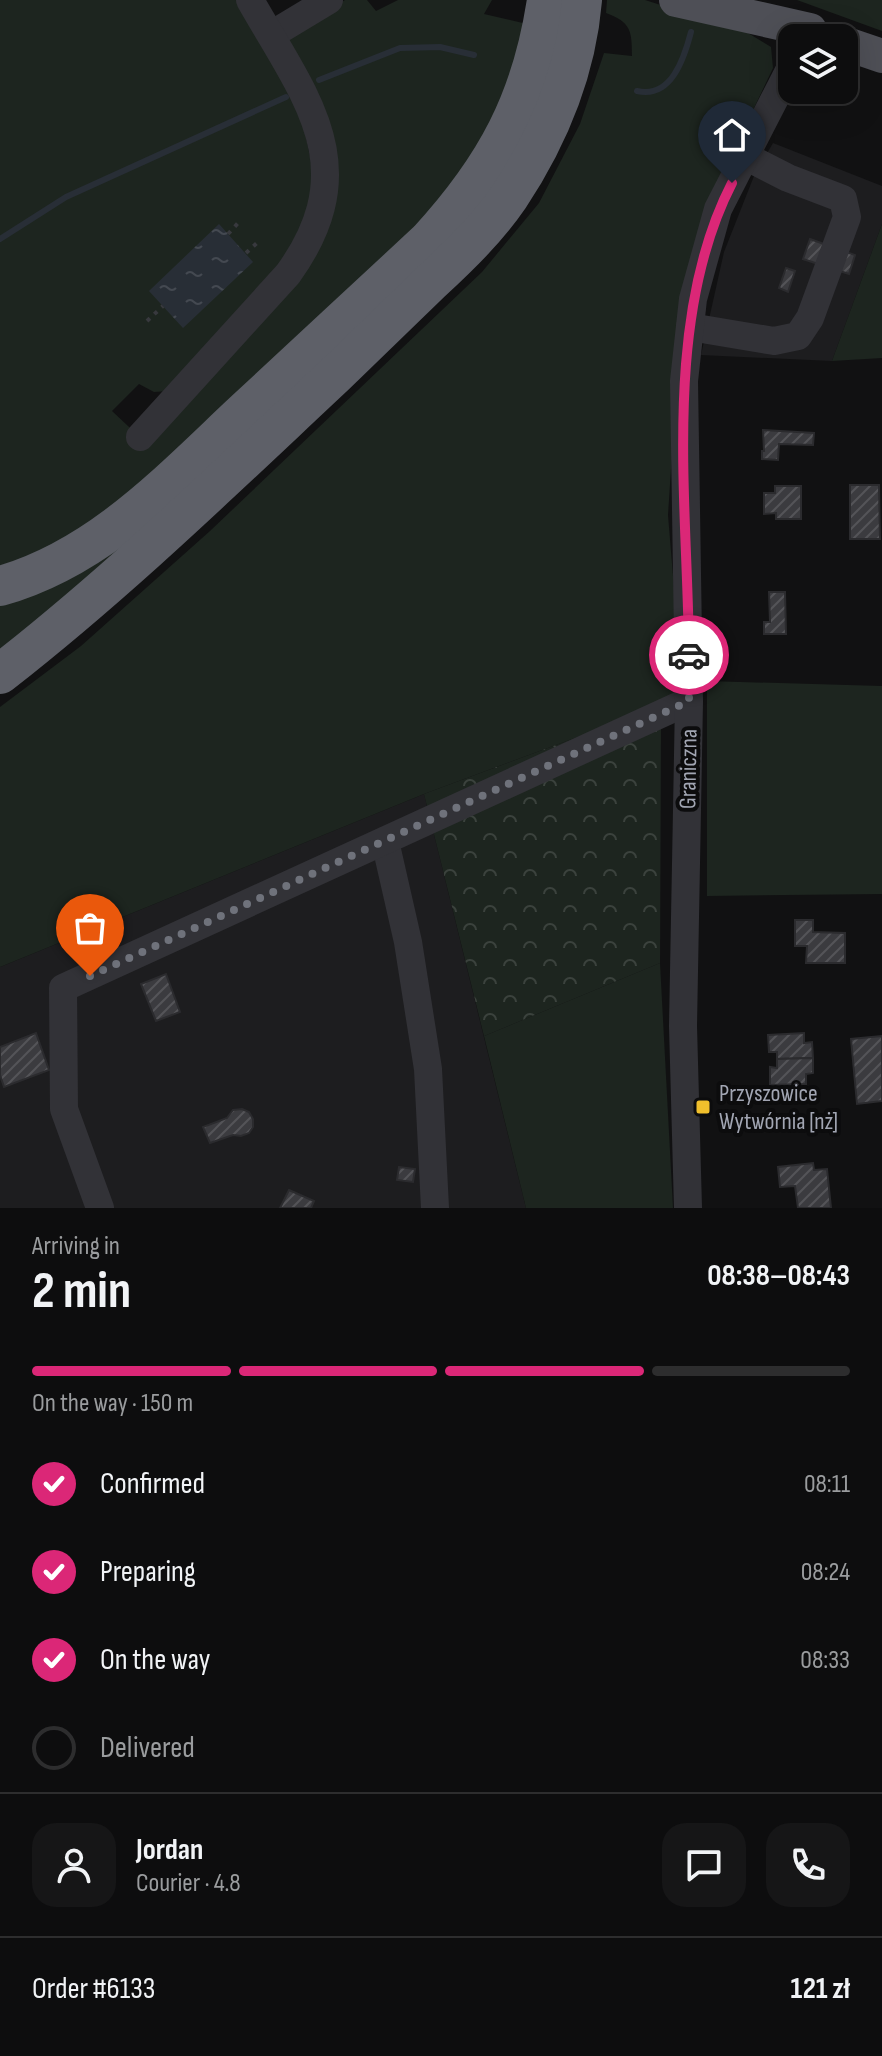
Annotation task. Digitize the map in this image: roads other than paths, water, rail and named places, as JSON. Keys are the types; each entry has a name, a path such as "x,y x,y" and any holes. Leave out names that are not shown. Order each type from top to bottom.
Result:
{"highway":[{"path":"0,586 55,566 93,543 145,504 428,241 462,204 499,150 533,70 570,2"},
{"path":"0,674 105,588 162,536 486,228 548,130 570,67 570,2"}],"main road":[{"path":"676,0 778,26"},
{"path":"746,0 793,24"},
{"path":"858,48 882,56"}],"street":[{"path":"140,437 288,274 319,218 325,174 319,128 307,98 250,0"},
{"path":"271,35 329,0"},
{"name":"Graniczna","path":"688,1208 683,1026 689,701 684,381 693,299 718,209 778,92"},
{"path":"690,327 774,341 798,336 810,318 847,217 843,199 788,178 745,156"},
{"path":"100,1208 64,1109 63,988 689,701"},
{"path":"385,841 408,942 428,1069 435,1208"}],"water":[{"path":"219,224 253,262 183,328 149,291"}],"waterway":[{"path":"637,91 649,92 667,83 680,65 691,32"},
{"path":"319,80 400,48 440,47 474,55"},
{"path":"0,239 66,197 286,97"}],"place":[{"name":"Przyszowice Wytwórnia [nż]","path":"703,1107"}]}
